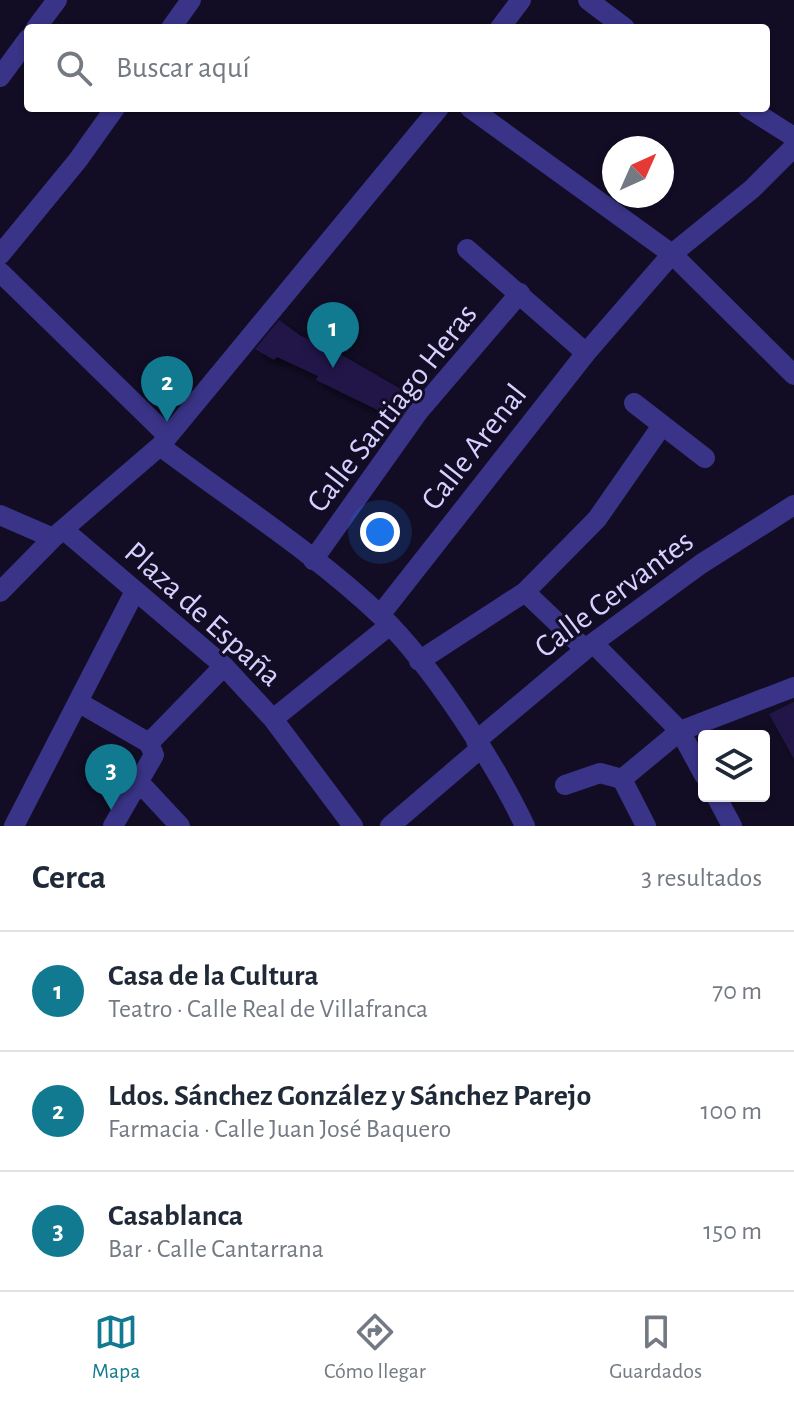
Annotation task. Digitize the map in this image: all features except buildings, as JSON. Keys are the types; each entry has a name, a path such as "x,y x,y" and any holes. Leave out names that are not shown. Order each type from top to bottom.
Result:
{"street":[{"path":"39,24 57,0"},
{"path":"174,24 191,0"},
{"path":"503,24 521,0"},
{"path":"588,0 620,24"},
{"path":"0,77 24,44"},
{"path":"0,255 78,160 112,112"},
{"path":"0,592 58,534 164,441 436,112"},
{"path":"476,112 672,254 794,375"},
{"path":"754,112 794,137"},
{"name":"Calle Arenal","path":"273,719 385,620 586,353 672,254 752,189 794,147"},
{"path":"467,249 586,353"},
{"path":"0,272 164,441 385,620 419,661 479,745 525,826"},
{"name":"Calle Santiago Heras","path":"313,560 419,411 520,293"},
{"path":"634,403 661,427 705,458"},
{"path":"419,661 525,592 597,519 661,427"},
{"name":"Calle Cervantes","path":"390,826 589,646 701,564 794,505"},
{"name":"Plaza de España","path":"0,515 58,534 135,591 224,666 273,719 353,826"},
{"path":"14,826 135,591"},
{"path":"525,592 589,646 680,731 698,764"},
{"path":"149,743 224,666"},
{"path":"622,779 680,731 794,687"},
{"path":"78,702 149,743 154,755 113,826"},
{"path":"565,785 600,773 622,779 646,826"},
{"path":"139,782 180,826"},
{"path":"719,802 732,826"}],"place":[{"name":"Casa de la Cultura","path":"333,368"},
{"name":"Ldos. Sánchez González y Sánchez Parejo","path":"167,422"},
{"name":"Casablanca","path":"111,810"}]}
